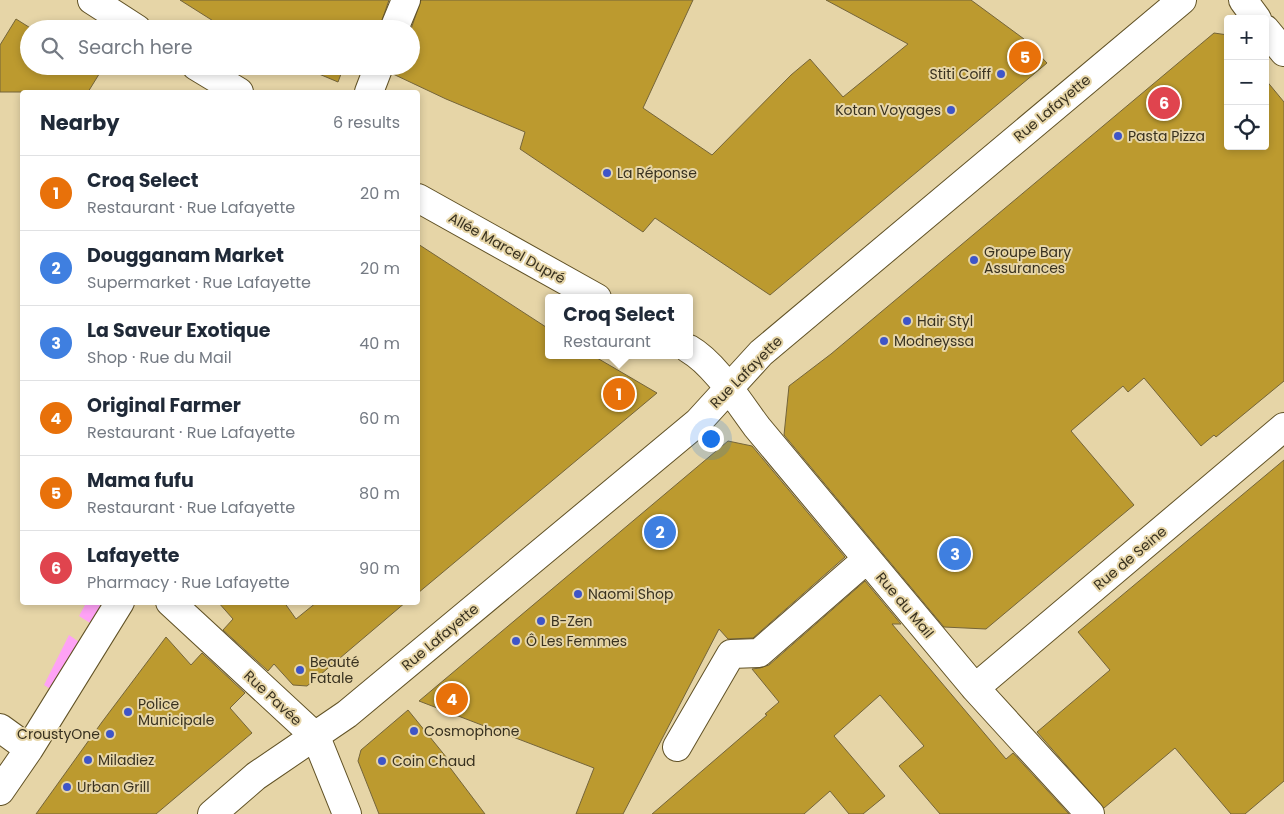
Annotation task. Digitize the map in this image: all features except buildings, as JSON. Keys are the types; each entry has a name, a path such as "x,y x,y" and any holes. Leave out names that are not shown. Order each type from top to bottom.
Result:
{"street":[{"path":"92,0 123,20"},
{"path":"398,20 406,0"},
{"name":"Rue Lafayette","path":"212,814 256,776 316,737 347,714 698,422 761,353 1182,0"},
{"path":"1243,0 1254,15"},
{"path":"1269,34 1284,52"},
{"path":"211,75 236,90"},
{"path":"370,90 376,75"},
{"name":"Allée Marcel Dupré","path":"420,199 589,294"},
{"path":"693,352 729,389"},
{"name":"Rue du Mail","path":"729,389 757,427 975,688 1090,814"},
{"name":"Rue de Seine","path":"975,688 1284,427"},
{"path":"677,747 731,654 759,653 867,559"},
{"path":"0,791 29,749 118,605"},
{"name":"Rue Pavée","path":"173,605 316,737 347,814"},
{"path":"0,728 29,749"}],"shaded area":[{"path":"85,605 135,605 112,637 79,616"},
{"path":"69,635 98,655 65,698 44,685"}],"place":[{"name":"Mama fufu","path":"1025,57"},
{"name":"Stiti Coiff","path":"1001,74"},
{"name":"Lafayette","path":"1164,103"},
{"name":"Kotan Voyages","path":"951,110"},
{"name":"Pasta Pizza","path":"1118,136"},
{"name":"La Réponse","path":"607,173"},
{"name":"Groupe Bary Assurances","path":"974,260"},
{"name":"Hair Styl","path":"907,321"},
{"name":"Modneyssa","path":"884,341"},
{"name":"Croq Select","path":"619,394"},
{"name":"Dougganam Market","path":"660,532"},
{"name":"La Saveur Exotique","path":"955,554"},
{"name":"Naomi Shop","path":"578,594"},
{"name":"B-Zen","path":"541,621"},
{"name":"Ô Les Femmes","path":"516,641"},
{"name":"Beauté Fatale","path":"300,670"},
{"name":"Original Farmer","path":"452,699"},
{"name":"Police Municipale","path":"128,712"},
{"name":"Cosmophone","path":"414,731"},
{"name":"CroustyOne","path":"110,734"},
{"name":"Miladiez","path":"88,760"},
{"name":"Coin Chaud","path":"382,761"},
{"name":"Urban Grill","path":"67,787"}]}
